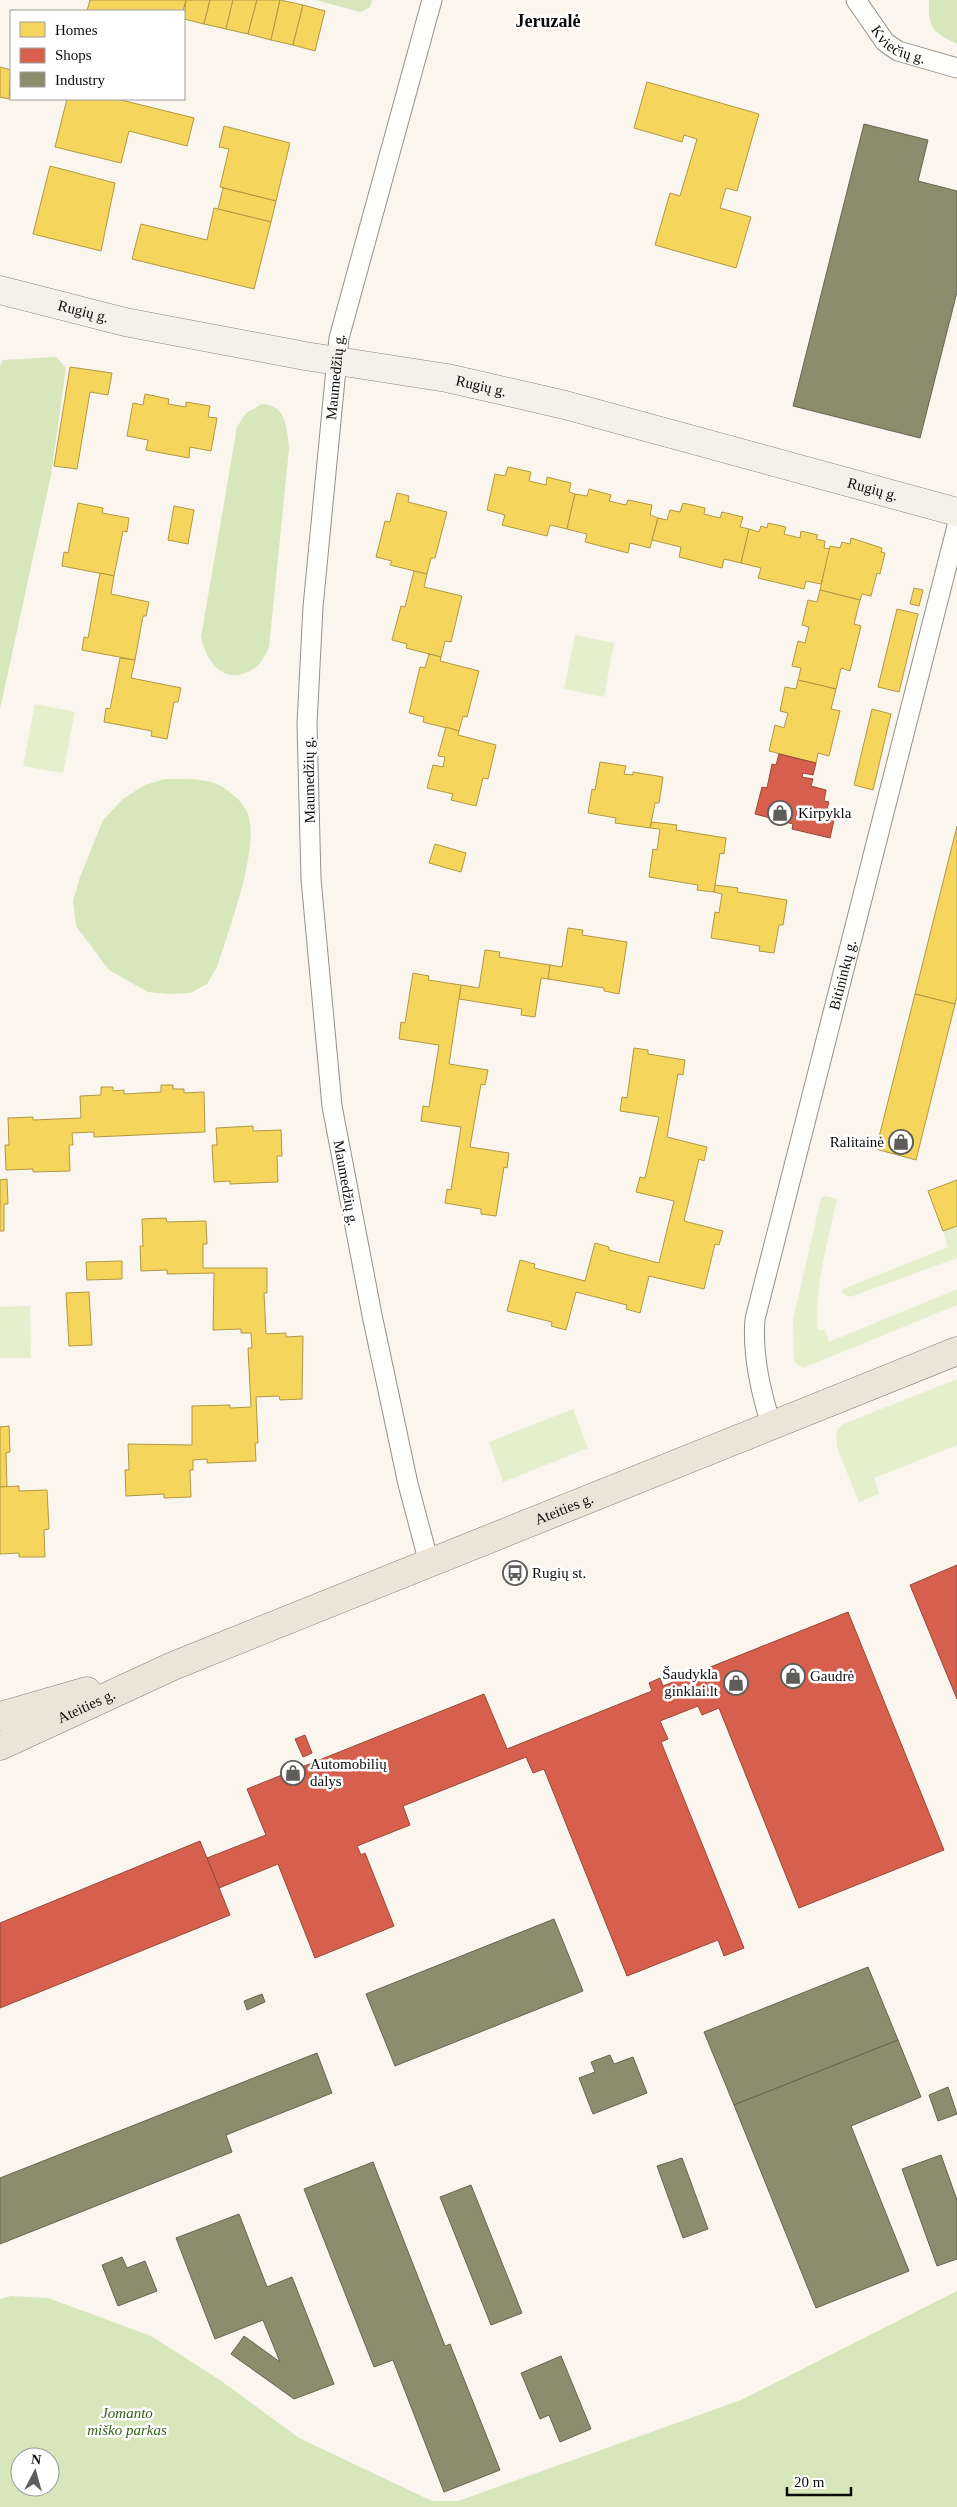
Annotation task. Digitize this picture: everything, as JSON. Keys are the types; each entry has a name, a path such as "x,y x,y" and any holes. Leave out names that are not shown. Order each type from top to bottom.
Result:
{"main road":[{"name":"Ateities g.","path":"0,1746 173,1666 957,1350"},
{"name":"Ateities g.","path":"0,1716 173,1666"}],"street":[{"name":"Maumedžių g.","path":"429,1563 408,1484 380,1354 350,1209 332,1106 310,879 307,724 312,616 336,361 344,318 432,0"},
{"name":"Kviečių g.","path":"856,0 885,42 898,51 957,68"},
{"name":"Rugių g.","path":"0,290 125,322 336,361 447,378 566,405 957,512"},
{"name":"Bitininkų g.","path":"771,1424 760,1390 755,1354 755,1319 957,526"}],"green space":[{"path":"315,0 372,0 370,7 361,12"},
{"path":"929,0 957,0 957,44 942,36 933,28 929,17"},
{"path":"56,357 66,368 51,475 0,709 0,366 3,360"},
{"path":"262,404 270,405 281,413 286,426 289,449 269,647 264,658 256,667 246,673 227,674 213,664 201,637 237,427 246,413"},
{"path":"575,635 614,643 604,697 564,689"},
{"path":"35,704 75,712 63,773 23,766"},
{"path":"165,779 203,780 215,783 230,792 243,805 248,814 251,829 250,848 241,890 217,967 207,984 190,993 168,994 148,992 109,970 76,926 73,901 80,877 103,820 123,799 145,785"},
{"path":"826,1196 837,1199 820,1281 817,1314 818,1331 825,1329 829,1342 957,1289 957,1305 803,1368 796,1364 794,1360 793,1320 821,1198"},
{"path":"957,1226 957,1258 850,1297 842,1293 843,1289 948,1247 943,1231"},
{"path":"30,1306 31,1358 0,1358 0,1307"},
{"path":"957,1379 957,1445 874,1478 879,1494 859,1502 837,1448 836,1432 841,1425"},
{"path":"573,1409 588,1448 503,1482 489,1442"},
{"name":"Jomanto miško parkas","path":"957,2291 957,2507 0,2507 0,2299 11,2296 48,2298 151,2336 220,2380 299,2438 432,2501 458,2501 741,2400"}],"building: Homes":[{"path":"90,0 186,0 183,10 87,10"},
{"path":"186,0 210,0 204,24 185,19"},
{"path":"210,0 233,0 226,29 204,24"},
{"path":"233,0 257,0 248,34 226,29"},
{"path":"257,0 280,0 271,40 248,34"},
{"path":"280,0 303,5 293,45 271,40"},
{"path":"303,5 325,11 315,51 293,45"},
{"path":"0,67 10,70 10,84 9,99 0,97"},
{"path":"647,82 759,114 737,191 726,188 720,208 751,217 736,268 655,245 670,193 680,196 697,139 684,135 682,142 634,128"},
{"path":"67,100 121,100 194,118 187,146 129,131 121,163 55,147"},
{"path":"224,126 290,143 276,201 220,187 229,149 219,147"},
{"path":"50,166 115,183 101,251 33,234"},
{"path":"223,188 276,201 271,222 218,209"},
{"path":"214,208 271,222 254,289 132,259 141,224 207,240"},
{"path":"70,367 112,373 108,395 90,392 77,469 54,466"},
{"path":"145,394 169,399 168,404 186,407 186,402 210,406 208,417 217,418 211,451 190,447 189,458 146,450 148,440 127,436 133,403 143,405"},
{"path":"508,467 531,472 529,481 546,485 547,477 571,483 569,492 575,494 567,529 550,525 547,536 502,525 505,515 487,510 495,474 505,476"},
{"path":"589,489 611,495 609,501 626,505 628,500 652,505 650,515 658,518 650,548 630,543 628,553 585,542 587,534 567,529 575,494 587,496"},
{"path":"397,493 409,496 408,502 447,512 435,558 431,558 427,574 390,565 392,561 376,557 385,521 390,522"},
{"path":"78,503 103,508 102,513 129,518 127,532 123,531 114,576 62,566 64,552 68,553"},
{"path":"683,503 705,508 704,514 720,518 722,512 743,517 740,527 749,529 741,563 724,559 722,568 679,557 681,547 652,540 658,518 667,520 670,510 680,512"},
{"path":"174,506 194,510 188,544 168,540"},
{"path":"768,523 786,527 784,534 800,538 801,531 818,535 816,539 825,541 824,548 830,549 821,584 806,581 804,589 758,578 761,568 741,563 749,529 759,532 761,526 767,528"},
{"path":"851,538 882,548 881,552 885,553 880,574 877,573 871,596 862,594 860,600 820,590 830,546 840,548 842,542 850,544"},
{"path":"414,571 427,574 424,587 462,596 451,642 445,641 441,657 406,648 407,644 392,640 401,606 405,607"},
{"path":"100,573 114,576 111,594 149,602 146,616 143,616 135,660 82,650 84,637 88,638"},
{"path":"914,588 923,590 919,606 910,604"},
{"path":"820,590 860,600 854,624 861,626 850,671 841,668 836,689 798,680 801,668 792,666 798,641 805,643 809,627 802,625 808,600 817,602"},
{"path":"897,609 918,614 899,692 878,687"},
{"path":"429,654 441,657 440,661 479,671 467,717 463,716 459,731 423,722 424,717 409,713 420,667 425,668"},
{"path":"120,658 135,660 131,678 181,688 178,702 174,702 167,739 151,736 152,731 104,722 106,708 110,709"},
{"path":"798,680 836,689 831,709 840,711 829,756 818,753 816,763 769,751 775,725 784,728 788,713 780,711 785,687 796,689"},
{"path":"872,709 891,714 873,790 854,785"},
{"path":"446,727 459,731 458,735 496,745 488,779 483,778 476,806 451,800 453,794 427,788 433,765 443,767 445,757 438,756"},
{"path":"600,762 626,766 624,774 633,775 633,772 663,777 659,803 655,803 650,828 615,823 616,818 588,813 592,789 595,790"},
{"path":"652,822 677,825 676,830 726,838 724,854 720,853 714,892 697,890 698,885 649,877 653,849 657,850 660,829 650,828"},
{"path":"957,826 957,997 955,1004 915,994"},
{"path":"435,844 466,853 461,872 429,863"},
{"path":"715,885 738,888 737,892 787,900 783,925 779,925 774,953 759,951 760,946 711,938 715,912 719,913 722,894 714,892"},
{"path":"568,928 583,930 582,935 627,942 619,994 604,991 604,988 548,979 550,965 562,967"},
{"path":"485,950 500,952 499,957 550,965 548,979 541,978 535,1017 521,1015 522,1009 459,999 461,985 479,988"},
{"path":"413,973 429,976 428,980 461,985 449,1064 488,1070 485,1085 481,1084 470,1147 509,1153 507,1168 504,1167 496,1216 481,1214 481,1209 445,1203 447,1189 451,1190 461,1127 421,1121 423,1106 429,1107 439,1045 399,1039 401,1022 405,1023"},
{"path":"915,994 955,1004 916,1160 876,1149"},
{"path":"634,1048 648,1050 648,1054 685,1060 683,1075 678,1074 667,1137 707,1147 704,1161 699,1159 684,1221 723,1231 719,1245 715,1244 704,1289 649,1276 640,1313 626,1309 627,1305 576,1292 566,1330 551,1326 552,1322 507,1311 520,1260 535,1264 534,1268 585,1281 595,1243 609,1247 609,1250 659,1263 674,1201 636,1192 640,1177 645,1178 659,1117 620,1111 622,1097 627,1098"},
{"path":"161,1085 173,1085 173,1089 184,1089 184,1093 204,1092 205,1132 94,1137 94,1132 72,1133 73,1145 69,1145 70,1171 33,1172 33,1169 6,1170 5,1145 9,1145 8,1118 33,1117 33,1120 81,1118 80,1096 101,1095 101,1087 113,1087 113,1091 124,1090 124,1094 161,1092"},
{"path":"253,1126 253,1131 281,1130 282,1156 277,1156 278,1182 230,1184 230,1181 214,1182 212,1145 217,1145 216,1128"},
{"path":"7,1179 8,1204 4,1204 4,1231 0,1231 0,1180"},
{"path":"957,1180 957,1226 943,1231 928,1191"},
{"path":"166,1218 167,1222 206,1221 207,1244 203,1244 203,1268 267,1268 267,1293 264,1293 266,1334 286,1333 286,1337 303,1336 302,1399 280,1400 279,1396 256,1397 258,1443 255,1443 256,1461 207,1463 207,1459 193,1460 193,1470 190,1470 191,1497 164,1498 164,1494 126,1496 125,1470 129,1470 128,1444 192,1445 192,1406 230,1405 230,1408 251,1407 248,1348 252,1348 251,1333 241,1333 241,1329 213,1330 214,1273 167,1274 167,1270 141,1271 140,1246 143,1246 142,1219"},
{"path":"122,1261 122,1279 87,1280 86,1262"},
{"path":"89,1292 92,1345 69,1346 66,1293"},
{"path":"9,1426 10,1452 6,1453 7,1487 0,1487 0,1427"},
{"path":"19,1486 19,1491 47,1490 49,1529 44,1530 45,1557 19,1557 19,1553 0,1554 0,1487"}],"building: Shops":[{"path":"779,754 816,763 813,775 803,773 802,777 813,779 811,786 826,790 824,801 829,802 827,809 836,811 830,838 792,829 793,824 755,814 762,787 767,788 772,764 776,765"},
{"path":"957,1565 957,1699 910,1585"},
{"path":"848,1612 944,1850 799,1908 719,1708 702,1715 698,1706 660,1721 668,1739 661,1742 744,1948 724,1956 718,1940 627,1976 544,1769 533,1773 526,1757 403,1806 410,1825 357,1846 361,1855 365,1853 394,1926 315,1958 278,1864 219,1888 207,1858 266,1835 247,1789 484,1694 507,1749 652,1691 649,1683 660,1678 663,1686"},
{"path":"305,1735 312,1753 303,1757 295,1739"},
{"path":"200,1841 230,1915 0,2008 0,1923"}],"building: Industry":[{"path":"864,124 928,140 918,181 957,191 957,292 920,438 793,406"},
{"path":"554,1919 583,1991 395,2066 366,1994"},
{"path":"868,1967 898,2040 734,2105 704,2032"},
{"path":"262,1994 265,2002 247,2010 244,2001"},
{"path":"898,2040 921,2097 851,2126 909,2271 816,2308 734,2105"},
{"path":"317,2053 332,2093 226,2135 232,2152 0,2244 0,2178"},
{"path":"610,2055 614,2064 633,2057 647,2093 593,2114 579,2078 595,2072 591,2062"},
{"path":"948,2087 957,2114 938,2121 929,2095"},
{"path":"941,2155 957,2200 957,2259 937,2266 902,2169"},
{"path":"682,2158 708,2229 683,2238 657,2166"},
{"path":"373,2162 445,2346 450,2344 500,2470 444,2492 393,2360 374,2367 304,2189"},
{"path":"471,2185 522,2313 491,2325 440,2197"},
{"path":"239,2214 267,2287 292,2277 334,2384 294,2399 231,2354 244,2336 280,2362 263,2320 215,2339 176,2238"},
{"path":"122,2257 127,2268 145,2261 157,2291 118,2306 102,2265"},
{"path":"561,2356 591,2429 560,2442 549,2415 540,2419 521,2373"}],"place":[{"name":"Kirpykla","path":"780,813"},
{"name":"Ralitainė","path":"901,1142"},
{"name":"Rugių st.","path":"515,1573"},
{"name":"Gaudrė","path":"793,1676"},
{"name":"Šaudykla ginklai.lt","path":"736,1683"},
{"name":"Automobilių dalys","path":"293,1773"}],"district":[{"name":"Jeruzalė","path":"548,21"}]}
